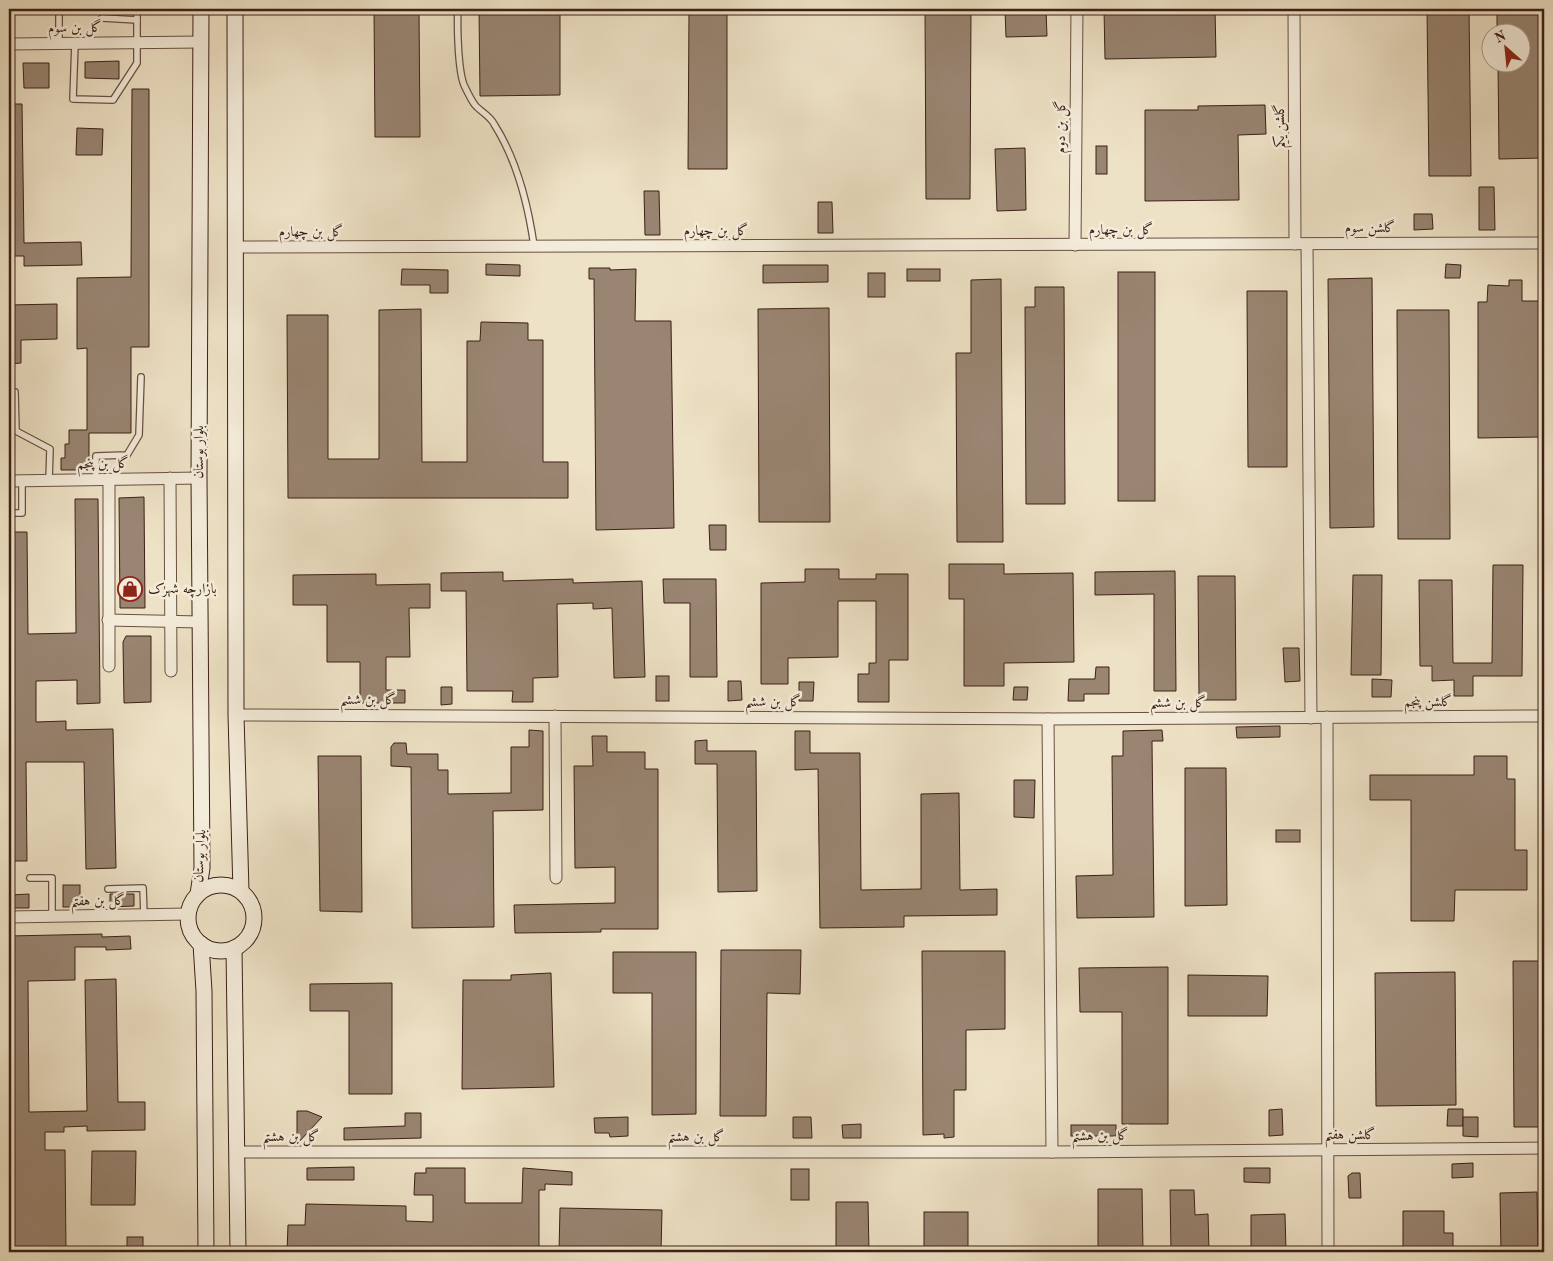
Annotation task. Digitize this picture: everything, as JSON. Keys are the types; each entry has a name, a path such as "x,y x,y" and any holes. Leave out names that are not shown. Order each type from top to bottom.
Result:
{"street":[{"name":"بلوار بوستان","path":"198,894 202,868 199,478 201,9"},
{"path":"235,9 236,715 241,892"},
{"name":"گل بن دوم","path":"1075,245 1077,9"},
{"name":"گلشن یکم","path":"1294,9 1311,718"},
{"name":"گل بن سوم","path":"9,44 201,42"},
{"name":"گلشن سوم","path":"1197,245 1544,243"},
{"name":"گل بن چهارم","path":"235,247 1197,245"},
{"path":"170,478 171,670"},
{"name":"گل بن پنجم","path":"9,481 199,478"},
{"path":"108,479 108,666"},
{"path":"108,620 200,622"},
{"name":"گل بن ششم","path":"236,715 1048,719 1311,718"},
{"path":"555,716 556,878"},
{"name":"گلشن پنجم","path":"1311,718 1544,716"},
{"path":"1327,717 1328,1252"},
{"path":"1048,719 1052,1152"},
{"path":"219,885 230,886 241,892 248,899 254,917 249,936 234,948 217,951 208,949 193,936 189,926 188,914 191,903 198,894 208,888 219,885"},
{"name":"گل بن هفتم","path":"9,917 188,914"},
{"path":"201,944 204,990 206,1252"},
{"path":"234,948 238,1252"},
{"name":"گلشن هفتم","path":"1155,1151 1544,1148"},
{"name":"گل بن هشتم","path":"236,1152 1155,1151"}],"lane":[{"path":"59,9 59,43"},
{"path":"75,43 73,99 113,100 137,62 137,9"},
{"path":"458,9 463,83 475,104 493,121 506,142 524,196 534,246"},
{"path":"102,18 137,20"},
{"path":"96,479 96,456 127,455 140,435 141,377"},
{"path":"15,392 16,431 50,449 49,480"},
{"path":"9,513 22,513 22,480"},
{"path":"30,878 52,878 52,916"},
{"path":"108,889 144,888 144,915"}],"building":[{"path":"374,9 419,9 420,137 375,137"},
{"path":"479,9 560,9 560,95 480,96"},
{"path":"689,9 727,9 727,169 688,169"},
{"path":"925,9 971,9 970,199 926,199"},
{"path":"1005,9 1046,9 1047,36 1006,37"},
{"path":"1104,9 1215,9 1216,57 1105,59"},
{"path":"1427,9 1469,9 1471,176 1429,176"},
{"path":"1497,9 1541,9 1543,158 1499,159 1498,72 1530,72 1530,22 1497,22"},
{"path":"119,61 119,79 85,78 85,62"},
{"path":"23,63 49,63 49,88 24,88"},
{"path":"132,89 149,89 149,347 131,347 131,433 89,433 89,470 61,470 61,458 65,458 65,444 69,444 69,430 87,430 87,348 77,349 77,278 131,277"},
{"path":"9,104 22,104 24,243 81,242 82,265 24,266 24,256 9,256"},
{"path":"1265,105 1266,134 1238,135 1239,200 1145,201 1145,110 1198,110 1198,106"},
{"path":"77,128 103,129 102,155 76,155"},
{"path":"1096,146 1107,146 1107,174 1096,174"},
{"path":"1025,148 1026,210 997,211 995,149"},
{"path":"1479,187 1494,187 1495,230 1479,230"},
{"path":"644,191 659,191 660,235 645,235"},
{"path":"818,202 832,202 833,233 818,233"},
{"path":"1414,214 1432,214 1433,229 1414,230"},
{"path":"486,264 520,265 520,276 486,275"},
{"path":"1446,264 1461,265 1460,278 1445,278"},
{"path":"763,265 828,265 828,282 763,283"},
{"path":"589,268 610,268 610,270 636,269 635,321 671,321 674,528 596,530 594,279 589,279"},
{"path":"402,269 448,270 448,293 430,293 430,285 401,285"},
{"path":"907,269 940,269 940,281 907,281"},
{"path":"1118,272 1155,272 1155,501 1118,501"},
{"path":"868,273 885,273 885,297 868,297"},
{"path":"1372,278 1374,527 1330,528 1328,279"},
{"path":"1001,279 1003,542 957,542 956,353 971,353 971,280"},
{"path":"1509,280 1522,280 1522,301 1540,301 1541,437 1478,438 1478,302 1487,302 1488,285 1509,286"},
{"path":"1035,287 1064,287 1065,504 1026,504 1025,307 1035,307"},
{"path":"1247,291 1287,291 1287,467 1248,467"},
{"path":"57,304 57,339 21,340 21,363 9,364 9,305"},
{"path":"829,308 830,522 759,522 758,309"},
{"path":"421,309 422,462 467,462 467,341 480,341 481,322 528,323 528,340 543,340 543,462 568,462 568,498 288,498 287,315 328,315 328,459 379,459 379,310"},
{"path":"1397,310 1449,310 1450,539 1398,539"},
{"path":"144,497 145,608 120,608 119,498"},
{"path":"75,499 98,499 100,703 77,704 77,680 36,681 36,722 66,721 66,730 113,729 116,868 86,869 84,762 26,762 27,861 9,861 9,532 27,532 28,634 76,633"},
{"path":"709,525 726,525 726,550 710,550"},
{"path":"949,564 1004,564 1004,574 1073,573 1074,662 1004,663 1004,686 964,686 964,599 949,599"},
{"path":"1493,565 1523,565 1522,676 1473,676 1473,696 1454,696 1454,680 1432,681 1432,666 1420,666 1419,580 1452,580 1453,663 1492,663"},
{"path":"805,569 839,569 839,579 876,579 876,574 908,574 908,660 889,660 889,702 858,702 858,674 869,674 869,663 876,663 876,601 838,601 838,657 788,658 788,684 761,684 761,583 805,582"},
{"path":"1175,571 1176,691 1154,691 1154,594 1095,595 1095,572"},
{"path":"503,572 503,581 573,579 573,583 642,581 645,677 614,678 612,608 593,609 593,603 557,604 558,677 533,678 533,702 512,702 513,691 467,691 466,591 441,591 441,573"},
{"path":"376,574 376,585 430,584 430,608 409,608 410,657 386,657 386,690 405,690 405,703 360,703 360,662 327,662 327,605 293,605 293,575"},
{"path":"1353,575 1382,575 1381,675 1351,675"},
{"path":"1198,576 1235,576 1236,700 1199,700"},
{"path":"663,579 716,579 717,677 690,677 690,603 664,603"},
{"path":"126,636 151,636 151,702 124,703 123,642"},
{"path":"1283,648 1299,648 1300,681 1285,682"},
{"path":"1096,667 1109,667 1109,694 1084,694 1084,701 1068,701 1069,679 1095,679"},
{"path":"656,676 669,676 669,701 656,701"},
{"path":"1372,679 1392,680 1391,697 1372,697"},
{"path":"728,681 741,681 742,700 728,701"},
{"path":"799,682 814,682 813,701 799,701"},
{"path":"441,687 452,687 452,704 441,705"},
{"path":"1014,687 1028,687 1027,700 1013,700"},
{"path":"1280,726 1280,737 1237,738 1236,727"},
{"path":"529,730 543,731 543,810 493,811 494,927 412,928 411,767 391,766 391,747 394,743 406,743 407,754 438,754 438,770 448,770 448,794 511,793 511,747 529,747"},
{"path":"1162,730 1163,741 1152,741 1154,917 1077,918 1076,876 1113,875 1112,756 1123,756 1123,731"},
{"path":"795,731 810,731 810,753 860,753 861,890 921,889 921,794 959,793 960,890 997,889 997,915 904,916 904,927 820,928 818,769 795,770"},
{"path":"592,736 607,736 607,752 645,752 645,769 658,769 658,929 601,929 601,932 515,933 514,905 615,903 615,867 575,868 574,766 593,766"},
{"path":"707,740 707,751 756,751 757,891 718,892 717,764 695,764 695,741"},
{"path":"318,756 361,756 362,912 320,911"},
{"path":"1474,756 1507,756 1507,779 1515,779 1515,850 1527,850 1527,890 1455,890 1454,921 1411,921 1411,800 1370,800 1370,775 1474,775"},
{"path":"1185,768 1226,768 1227,905 1185,906"},
{"path":"1014,780 1035,780 1034,818 1014,817"},
{"path":"1276,830 1300,830 1300,842 1276,842"},
{"path":"63,885 80,885 80,907 63,907"},
{"path":"29,894 29,908 9,908 9,895"},
{"path":"110,894 134,894 134,906 110,907"},
{"path":"102,934 102,937 130,936 131,949 106,950 106,947 75,947 75,980 28,981 29,1112 87,1111 85,980 116,979 118,1102 145,1102 145,1130 87,1131 87,1126 64,1127 64,1132 45,1132 45,1150 65,1150 66,1252 9,1252 9,936"},
{"path":"721,950 801,950 800,994 767,993 766,1116 720,1116"},
{"path":"922,951 1005,951 1005,1029 966,1030 966,1090 954,1090 954,1137 944,1138 944,1134 923,1135"},
{"path":"613,952 696,952 696,1114 652,1115 652,993 613,993"},
{"path":"1513,961 1544,961 1544,1127 1514,1127"},
{"path":"1168,967 1168,1124 1122,1124 1122,1012 1080,1012 1079,968"},
{"path":"1455,972 1456,1105 1376,1106 1375,973"},
{"path":"551,973 554,1087 462,1089 463,980 511,980 511,975"},
{"path":"1188,975 1268,976 1267,1016 1188,1016"},
{"path":"392,983 392,1094 349,1094 349,1011 310,1011 310,984"},
{"path":"1282,1109 1283,1135 1269,1136 1269,1110"},
{"path":"1448,1109 1463,1109 1463,1126 1447,1126"},
{"path":"297,1111 307,1111 322,1117 297,1144"},
{"path":"405,1113 421,1113 421,1138 344,1140 344,1128 405,1126"},
{"path":"628,1117 628,1136 610,1137 609,1133 595,1133 594,1118"},
{"path":"793,1117 811,1117 812,1138 793,1138"},
{"path":"1463,1117 1478,1117 1478,1137 1463,1136"},
{"path":"861,1124 861,1138 843,1138 842,1125"},
{"path":"1071,1125 1116,1125 1116,1136 1071,1136"},
{"path":"92,1151 136,1151 135,1205 91,1205"},
{"path":"1473,1163 1473,1177 1452,1178 1452,1164"},
{"path":"354,1167 354,1180 307,1180 307,1168"},
{"path":"426,1168 465,1168 465,1203 522,1203 523,1168 572,1172 572,1185 545,1184 545,1190 539,1190 539,1252 287,1252 288,1225 305,1225 306,1204 406,1206 406,1221 433,1222 433,1195 414,1195 415,1173 426,1173"},
{"path":"1244,1168 1270,1168 1270,1183 1244,1182"},
{"path":"791,1169 809,1169 809,1200 791,1200"},
{"path":"1352,1173 1360,1173 1361,1198 1349,1198 1348,1176"},
{"path":"1098,1189 1142,1189 1143,1252 1098,1252"},
{"path":"1170,1190 1194,1190 1195,1215 1208,1214 1209,1252 1171,1252"},
{"path":"1537,1192 1538,1252 1501,1252 1500,1193"},
{"path":"836,1202 868,1202 869,1252 836,1252"},
{"path":"560,1208 662,1210 661,1252 559,1252"},
{"path":"1403,1211 1444,1211 1444,1233 1453,1233 1453,1252 1403,1252"},
{"path":"924,1212 968,1212 968,1252 924,1252"},
{"path":"1285,1214 1286,1252 1251,1252 1251,1215"},
{"path":"127,1237 143,1237 143,1252 127,1252"}],"place":[{"name":"بازارچه شهرک","path":"130,589"}]}
